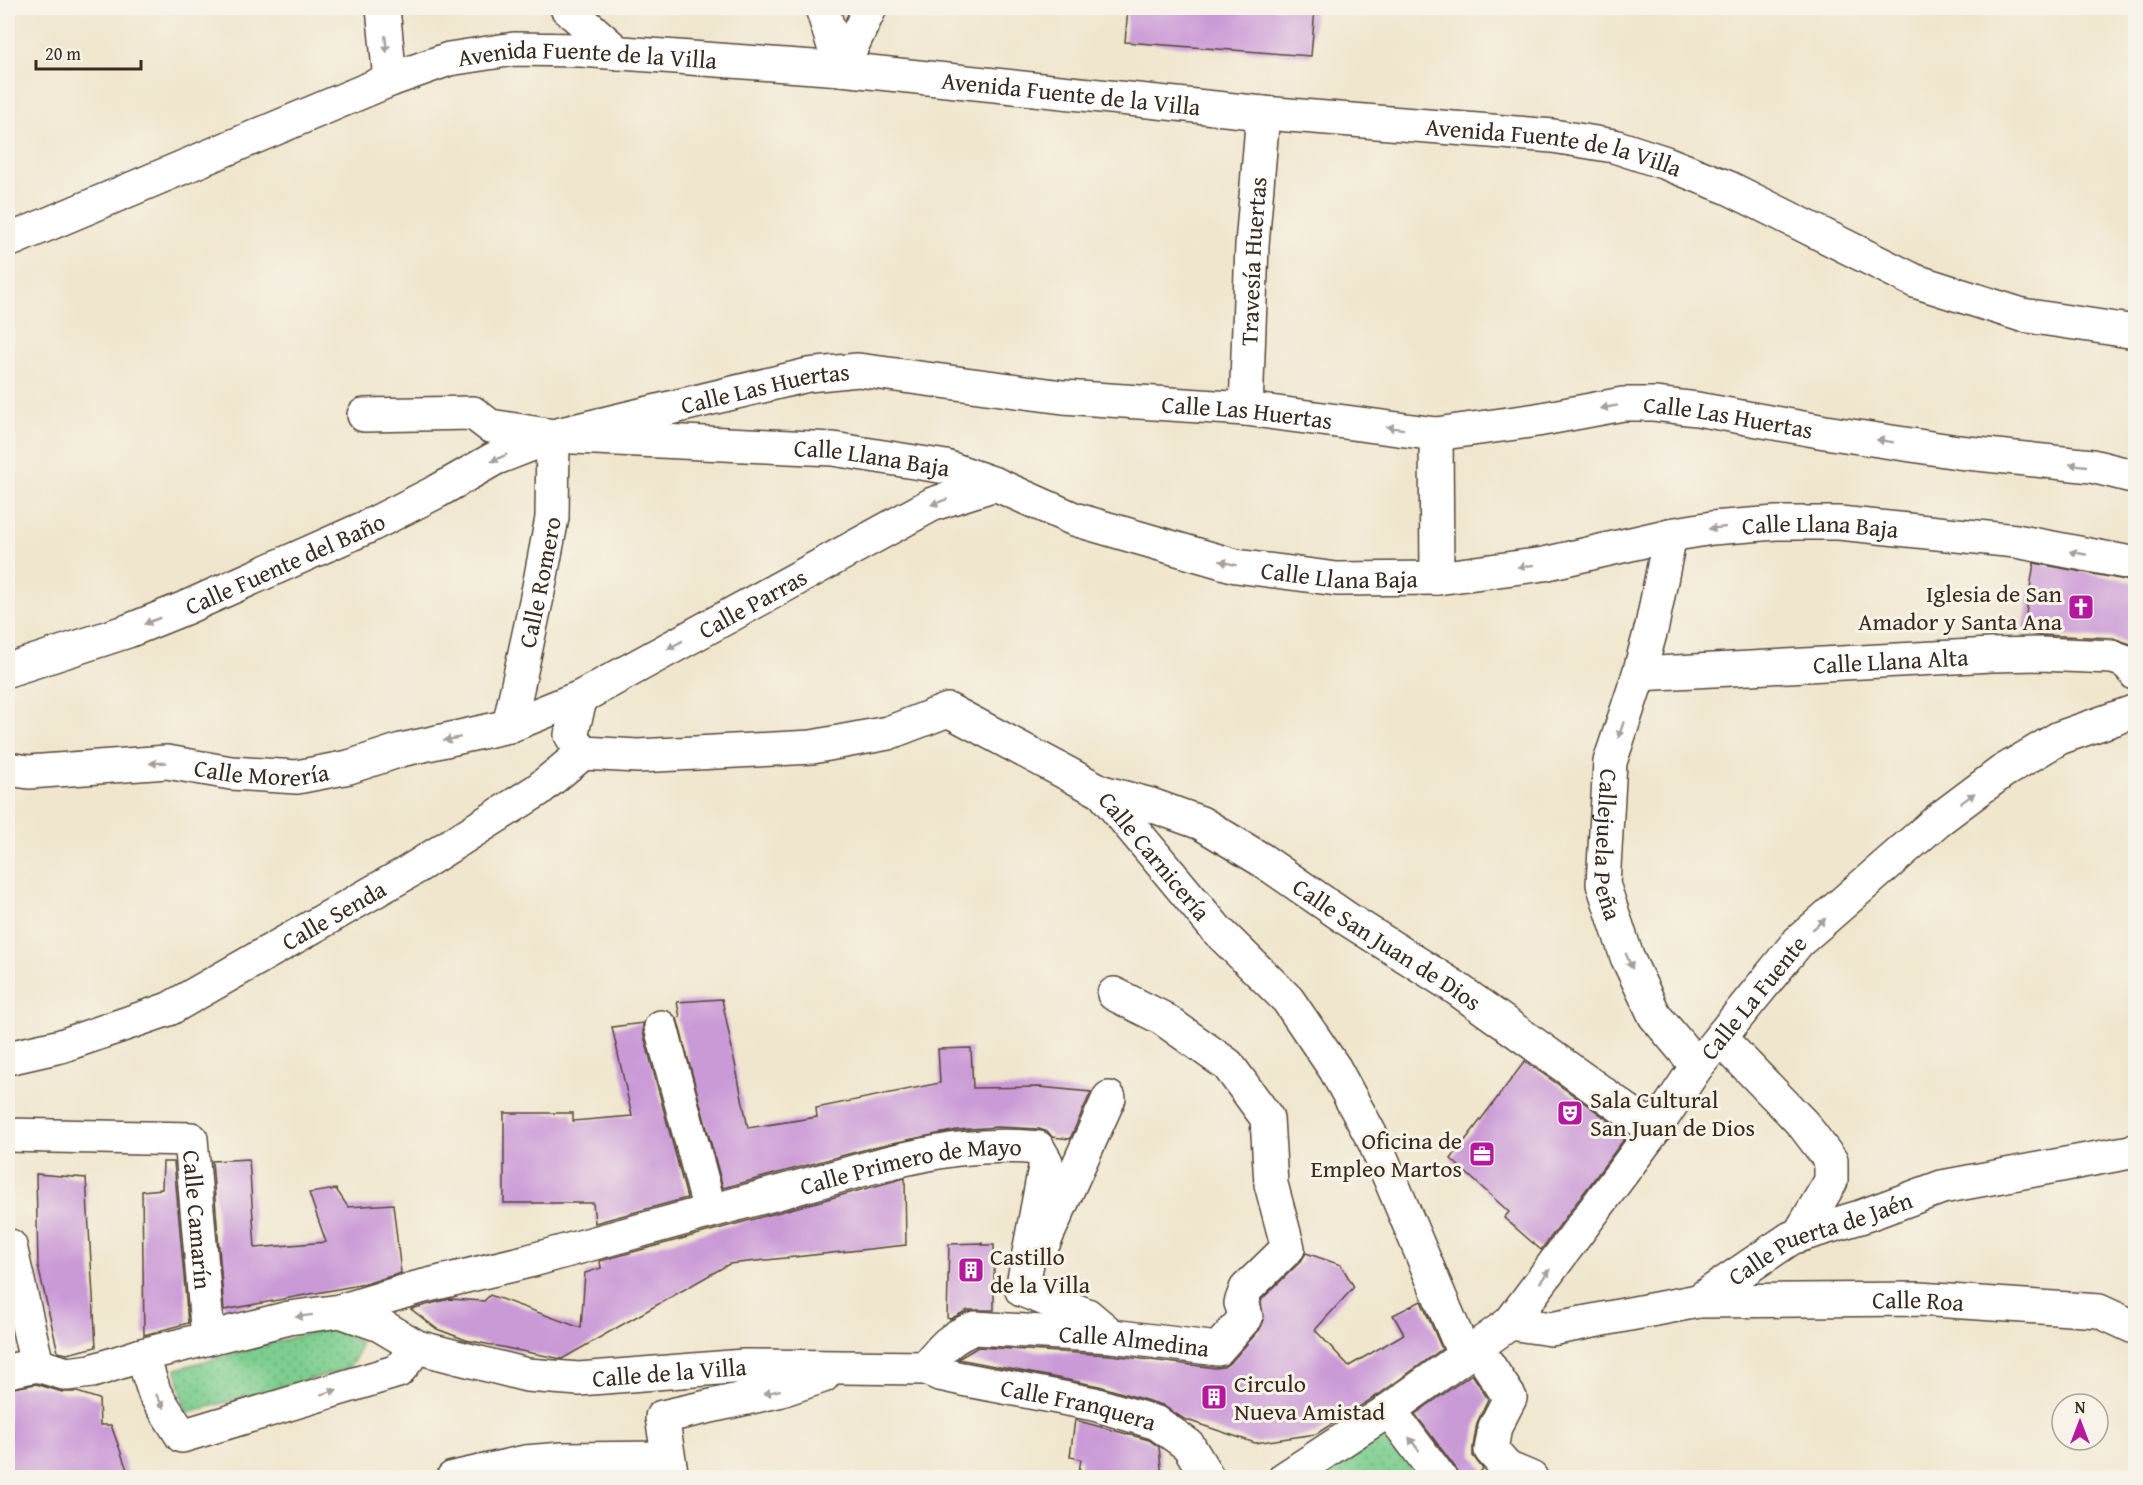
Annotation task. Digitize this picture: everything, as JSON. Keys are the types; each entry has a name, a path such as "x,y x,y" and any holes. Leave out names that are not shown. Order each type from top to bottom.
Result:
{"street":[{"path":"383,8 390,80"},
{"path":"567,8 618,53"},
{"path":"822,8 841,69"},
{"path":"841,69 870,8"},
{"name":"Avenida Fuente de la Villa","path":"8,241 390,80 449,59 514,49 581,50 841,69 1263,113 1553,136 1614,146 1666,163 1728,188 1915,281 2022,315 2136,332"},
{"name":"Travesía Huertas","path":"1246,409 1252,245 1263,113"},
{"name":"Calle Las Huertas","path":"364,416 473,413 490,426 553,436 808,375 858,370 1063,397 1246,409 1436,434 1538,420 1623,404 1654,404 1958,452 2092,466 2136,477"},
{"path":"1436,434 1437,578"},
{"name":"Calle Llana Baja","path":"553,436 833,449 946,467 994,484 1074,519 1236,566 1337,579 1437,578 1544,564 1670,535 1712,528 1776,523 1839,523 2016,541 2136,564"},
{"name":"Calle Fuente del Baño","path":"8,670 128,631 185,608 367,527 494,459 553,436"},
{"name":"Calle Romero","path":"509,726 552,518 553,436"},
{"name":"Calle Parras","path":"509,726 581,697 933,504 994,484"},
{"name":"Callejuela Peña","path":"1670,535 1652,626 1610,762 1604,884 1627,957 1655,1016 1697,1066"},
{"name":"Calle Llana Alta","path":"1639,674 2040,654 2112,657 2130,665 2136,674"},
{"path":"581,697 572,735 583,753"},
{"name":"Calle Carnicería","path":"583,753 638,756 812,747 888,733 948,710 1102,792 1216,929 1288,1000 1335,1069 1375,1143 1470,1351 1510,1398 1495,1427 1491,1450 1511,1474"},
{"name":"Calle La Fuente","path":"1285,1478 1389,1410 1510,1323 1654,1130 1697,1066 1798,942 1938,820 2002,772 2059,738 2131,719"},
{"name":"Calle Morería","path":"8,769 28,772 167,762 231,773 297,777 349,767 401,750 509,726"},
{"name":"Calle Senda","path":"8,1058 61,1046 169,1010 410,871 538,790 583,753"},
{"name":"Calle San Juan de Dios","path":"1102,792 1151,805 1201,823 1262,860 1349,921 1453,986 1654,1130"},
{"name":"Calle Almedina","path":"926,1368 945,1344 975,1328 1112,1336 1218,1349 1246,1317 1241,1303 1246,1289 1288,1248 1271,1184 1267,1118 1228,1065 1162,1018 1114,994"},
{"path":"661,1027 710,1211"},
{"path":"1720,1038 1803,1124 1831,1161 1831,1181 1799,1235"},
{"path":"1109,1098 1022,1290 1087,1315 1112,1336"},
{"name":"Calle Camarín","path":"8,1135 191,1139 208,1338"},
{"name":"Calle Primero de Mayo","path":"340,1311 416,1288 932,1152 980,1145 1038,1148 1046,1162 1022,1290"},
{"name":"Calle Puerta de Jaén","path":"1510,1323 1551,1329 1698,1301 1791,1238 1799,1235 1860,1217 1942,1187 2136,1151"},
{"name":"Calle de la Villa","path":"8,1247 10,1246 22,1368 67,1374 92,1371 142,1355 289,1318 340,1311 380,1325 417,1347 527,1375 555,1379 744,1366 926,1368"},
{"name":"Calle Roa","path":"1698,1301 1919,1299 2099,1311 2136,1328"},
{"path":"142,1355 155,1394 182,1436 398,1371 417,1347"},
{"path":"453,1478 525,1462 563,1459 670,1468 662,1417 778,1391 847,1368"},
{"name":"Calle Franquera","path":"926,1368 939,1374 962,1379 1094,1404 1157,1423 1188,1445 1208,1478"},
{"path":"1389,1410 1440,1478"}],"green space":[{"path":"328,1328 347,1334 360,1343 356,1357 347,1369 186,1413 176,1369"},
{"path":"1389,1410 1440,1478 1285,1478"}],"building":[{"path":"1128,8 1315,8 1311,56 1125,42"},
{"name":"Iglesia de San Amador y Santa Ana","path":"2034,563 2136,582 2136,646 2113,638 2023,633"},
{"path":"722,999 748,1128 817,1117 816,1108 940,1083 938,1049 971,1048 973,1088 1039,1087 1091,1092 1070,1139 1052,1137 1048,1132 1039,1129 997,1127 957,1130 878,1146 723,1188 677,1018 680,1017 677,1002"},
{"path":"643,1023 643,1032 687,1198 595,1223 593,1203 504,1203 504,1113 573,1113 573,1121 632,1116 612,1027"},
{"path":"1525,1061 1628,1134 1541,1250 1504,1218 1509,1212 1451,1159"},
{"path":"249,1159 255,1248 326,1242 309,1193 336,1189 348,1207 393,1204 401,1273 365,1284 224,1310 212,1161"},
{"path":"163,1162 174,1162 188,1323 144,1335 142,1191 162,1189"},
{"path":"36,1174 86,1178 96,1347 67,1354 58,1352 38,1266"},
{"path":"905,1178 906,1245 729,1264 562,1359 466,1340 437,1329 411,1309 449,1299 484,1301 490,1295 581,1328 585,1273 601,1268 600,1261"},
{"path":"982,1243 982,1245 994,1245 994,1310 968,1310 950,1319 947,1318 949,1244"},
{"path":"1306,1253 1341,1265 1354,1287 1315,1330 1349,1366 1404,1334 1393,1315 1421,1301 1442,1349 1378,1395 1316,1434 1255,1443 1184,1419 1162,1405 1099,1386 958,1359 978,1347 1110,1355 1216,1368 1224,1367 1260,1329 1264,1320 1262,1299 1301,1261"},
{"path":"1472,1374 1488,1399 1477,1423 1473,1447 1473,1456 1483,1469 1474,1478 1458,1478 1455,1467 1415,1414"},
{"path":"36,1384 99,1399 100,1425 111,1425 130,1478 11,1478 8,1462 8,1389"},
{"path":"1075,1420 1149,1440 1159,1447 1162,1478 1078,1478 1081,1459 1070,1457"}],"place":[{"name":"Iglesia de San Amador y Santa Ana","path":"2081,607"},
{"name":"Sala Cultural San Juan de Dios","path":"1570,1113"},
{"name":"Oficina de Empleo Martos","path":"1482,1154"},
{"name":"Castillo de la Villa","path":"971,1270"},
{"name":"Circulo Nueva Amistad","path":"1214,1397"}]}
